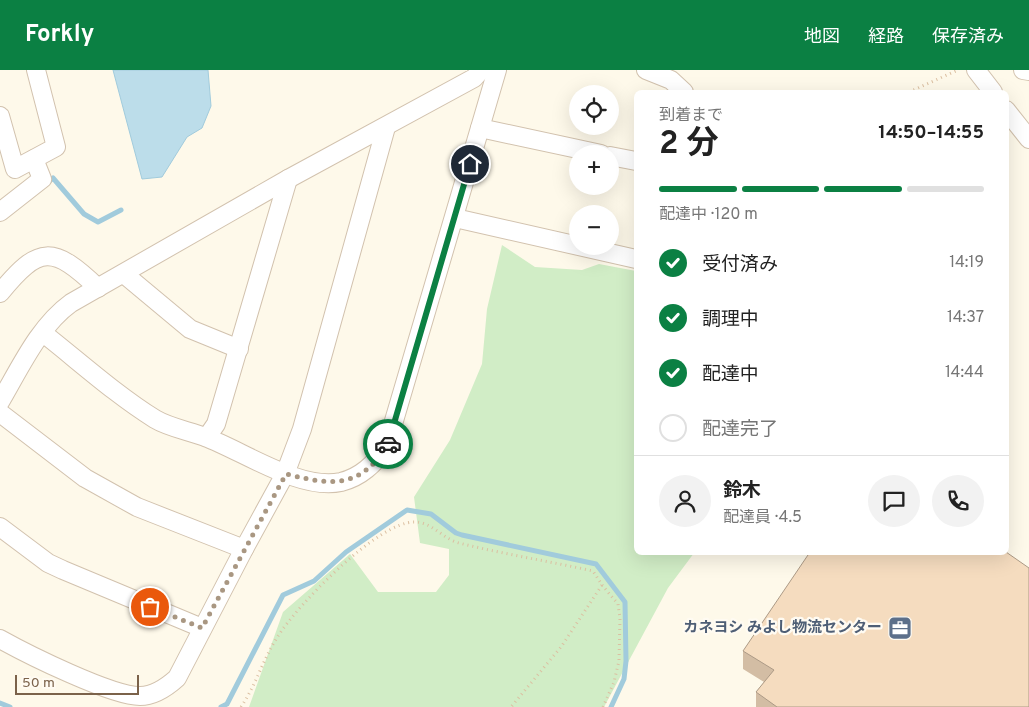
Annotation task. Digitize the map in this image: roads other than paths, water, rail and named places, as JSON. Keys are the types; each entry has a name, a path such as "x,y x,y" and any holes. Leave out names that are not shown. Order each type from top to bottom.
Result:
{"street":[{"path":"0,116 15,169 56,147 36,70"},
{"path":"0,402 34,344 59,312 288,180 474,78 481,70"},
{"path":"43,333 126,399 157,420 207,437 286,474 323,483 340,482 366,470 386,448 497,70"},
{"path":"646,70 671,80 682,90"},
{"path":"976,70 991,90"},
{"path":"1023,70 1029,71"},
{"path":"1009,114 1029,139"},
{"path":"0,638 58,667 124,694 141,696 160,690 177,678 244,549 286,474 302,429 386,127"},
{"path":"480,128 569,147"},
{"path":"619,158 634,162"},
{"path":"0,212 42,179 34,159"},
{"path":"207,437 216,424 288,180"},
{"path":"455,218 634,259"},
{"path":"0,293 13,277 38,257 46,255 55,256 82,273 98,288"},
{"path":"124,274 190,329 239,349"},
{"path":"0,412 84,478 137,507 244,549"},
{"path":"0,527 48,563 202,628"}],"water":[{"path":"113,70 208,70 211,106 202,128 187,137 162,177 142,179"}],"waterway":[{"path":"47,183 53,178 84,214 98,222 121,210"},
{"path":"221,707 227,704 283,595 314,581 346,552 407,510 431,514 456,533 462,535 596,564 625,602 626,661 624,679 611,707"},
{"path":"0,703 10,707"}],"place":[{"name":"カネヨシ みよし物流センター","path":"900,628"}]}
